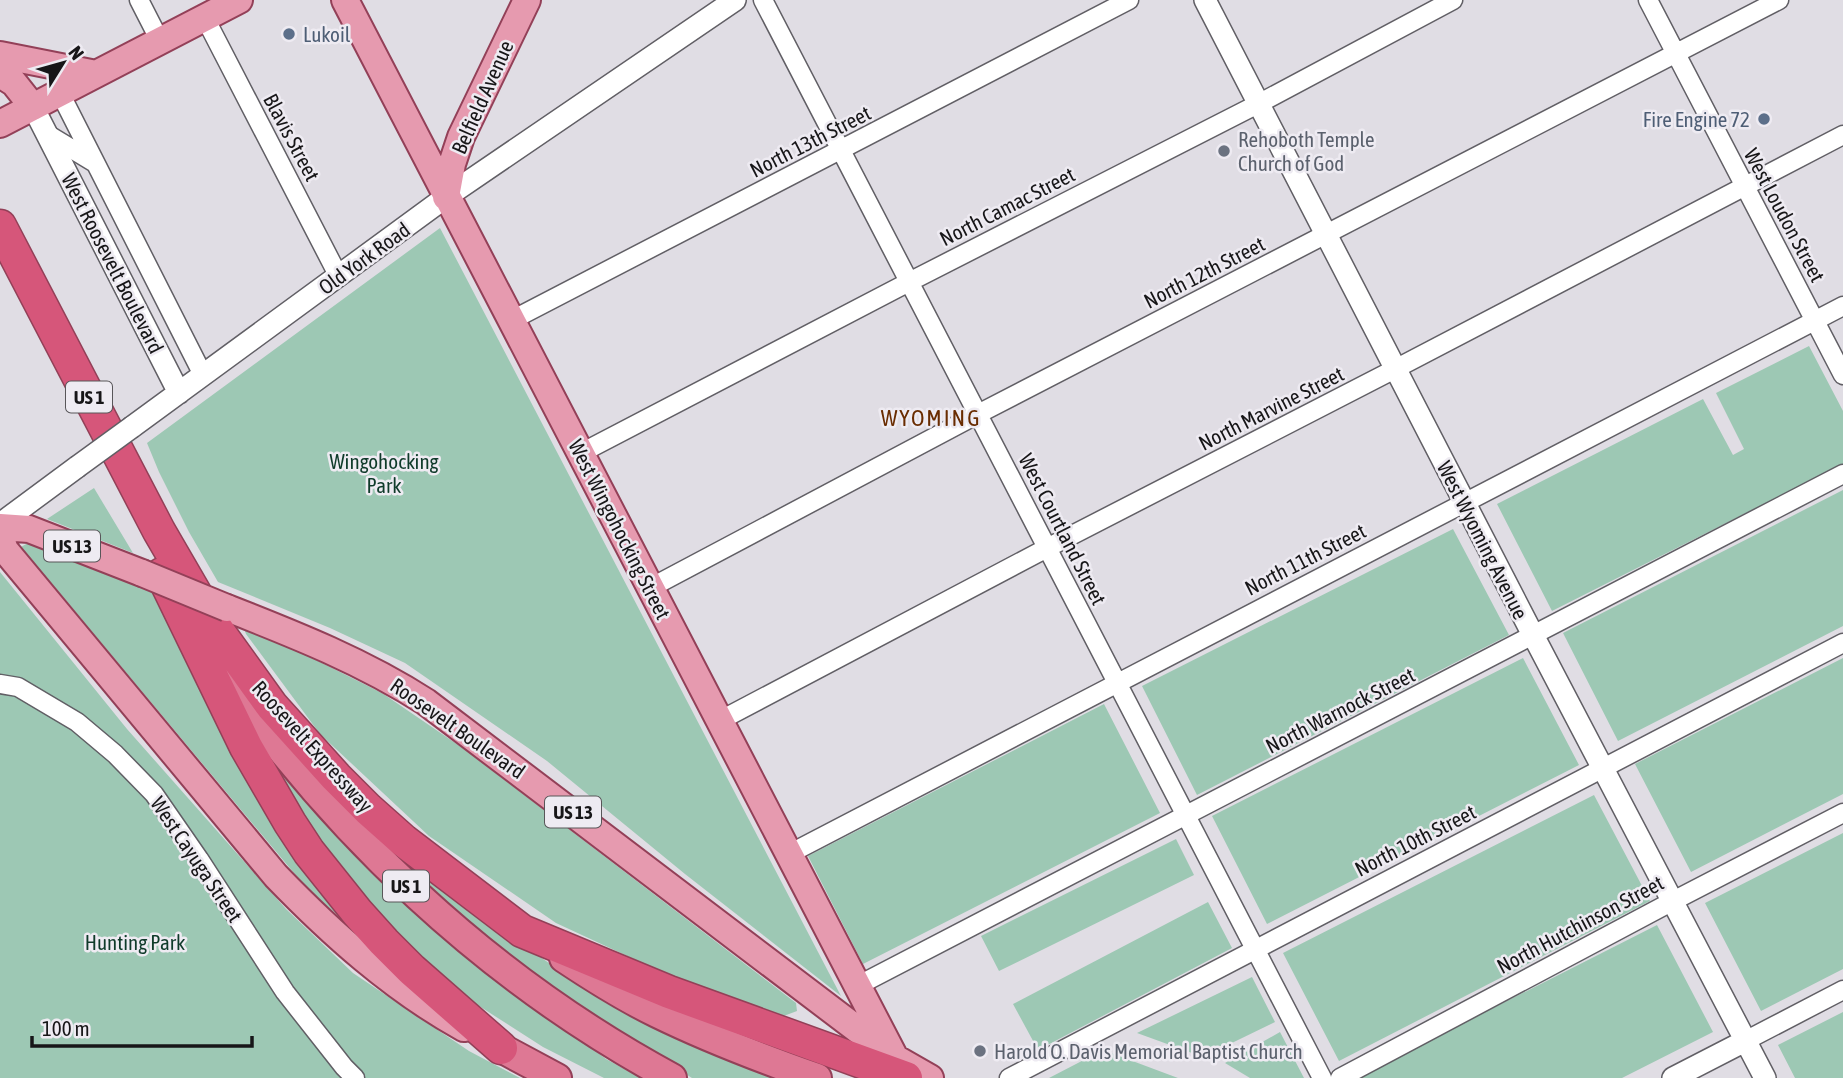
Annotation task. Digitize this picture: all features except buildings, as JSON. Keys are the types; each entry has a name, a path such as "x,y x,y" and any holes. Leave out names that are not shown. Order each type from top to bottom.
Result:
{"highway":[{"name":"Roosevelt Expressway","path":"0,226 159,530 213,624 243,668 303,741 368,809 404,841 522,930 610,988 657,1013 817,1078"},
{"name":"Roosevelt Expressway","path":"0,266 169,588 258,721 361,842 480,950 523,983 612,1043 671,1078"},
{"name":"US 1","path":"169,588 246,747 309,852 384,942 412,970 501,1048 557,1078"},
{"name":"US 1","path":"522,930 669,992 901,1068"}],"main road":[{"path":"0,124 239,0"},
{"name":"West Wingohocking Street","path":"345,0 901,1068"},
{"name":"Belfield Avenue","path":"446,197 452,164 461,137 527,0"},
{"path":"0,55 96,74"},
{"path":"0,74 14,83 33,107"},
{"name":"Roosevelt Boulevard","path":"0,526 29,529 142,573 346,657 392,680 426,702 901,1068 930,1078"},
{"name":"US 13","path":"0,537 5,551 247,844 303,904 393,981 461,1027 501,1048"}],"street":[{"path":"139,0 160,41"},
{"name":"Old York Road","path":"0,526 446,197 736,0"},
{"name":"West Courtland Street","path":"763,0 1322,1078"},
{"name":"North 13th Street","path":"512,320 1129,0"},
{"name":"West Wyoming Avenue","path":"1205,0 1532,635 1765,1078"},
{"name":"North Camac Street","path":"581,453 1258,104 1453,0"},
{"name":"West Loudon Street","path":"1648,0 1843,376"},
{"name":"North 12th Street","path":"650,587 978,414 1779,0"},
{"name":"Blavis Street","path":"205,18 339,276"},
{"name":"West Roosevelt Boulevard","path":"60,93 203,375"},
{"name":"West Roosevelt Boulevard","path":"33,107 179,393"},
{"name":"West Roosevelt Boulevard","path":"47,134 95,163"},
{"name":"North Marvine Street","path":"719,721 1843,135"},
{"name":"North 11th Street","path":"789,854 1843,306"},
{"name":"North Warnock Street","path":"858,986 1843,474"},
{"name":"North 10th Street","path":"1009,1078 1843,643"},
{"name":"West Cayuga Street","path":"0,684 18,687 77,722 115,754 154,794 285,992 355,1078"},
{"name":"North Hutchinson Street","path":"1340,1078 1843,813"},
{"path":"1673,1078 1843,989"}],"green space":[{"name":"Wingohocking Park","path":"440,228 841,996 685,874 547,761 405,663 330,628 218,582 189,532 147,443"},
{"path":"1809,346 1843,411 1843,464 1552,611 1497,504 1703,399 1733,455 1744,449 1716,393"},
{"path":"94,488 133,553 47,519"},
{"path":"1843,490 1843,626 1618,741 1563,633"},
{"path":"1453,529 1509,635 1197,795 1142,686"},
{"path":"33,540 157,591 380,954 304,885 21,547"},
{"name":"Hunting Park","path":"0,572 127,729 286,909 353,973 469,1051 520,1078 0,1078"},
{"path":"242,623 382,693 467,751 796,1003 797,1011 781,1017 692,986 556,923 429,836 320,734 246,634"},
{"path":"1523,658 1579,765 1267,924 1212,816"},
{"path":"1843,658 1843,794 1691,872 1635,764"},
{"path":"1104,704 1160,813 863,964 808,856"},
{"path":"261,749 372,872 482,964 606,1059 641,1078 604,1078 543,1047 462,995 397,938 296,813"},
{"path":"1594,795 1650,901 1339,1061 1283,953"},
{"path":"348,811 465,903 560,971 785,1078 692,1078 561,995 441,905"},
{"path":"1843,833 1843,969 1761,1011 1705,903"},
{"path":"1176,839 1194,875 999,971 981,936"},
{"path":"1208,902 1232,948 1038,1050 1013,1004"},
{"path":"1657,925 1713,1032 1622,1078 1355,1078"},
{"path":"1252,977 1275,1022 1203,1057 1137,1033"},
{"path":"1843,1012 1843,1078 1795,1078 1778,1045"},
{"path":"1280,1032 1304,1078 1250,1078 1225,1063"},
{"path":"1103,1050 1178,1078 1049,1078"}],"place":[{"name":"Lukoil","path":"289,34"},
{"name":"Fire Engine 72","path":"1764,119"},
{"name":"Rehoboth Temple Church of God","path":"1224,151"},
{"name":"Harold O. Davis Memorial Baptist Church","path":"980,1051"}],"district":[{"name":"WYOMING","path":"931,418"}]}
